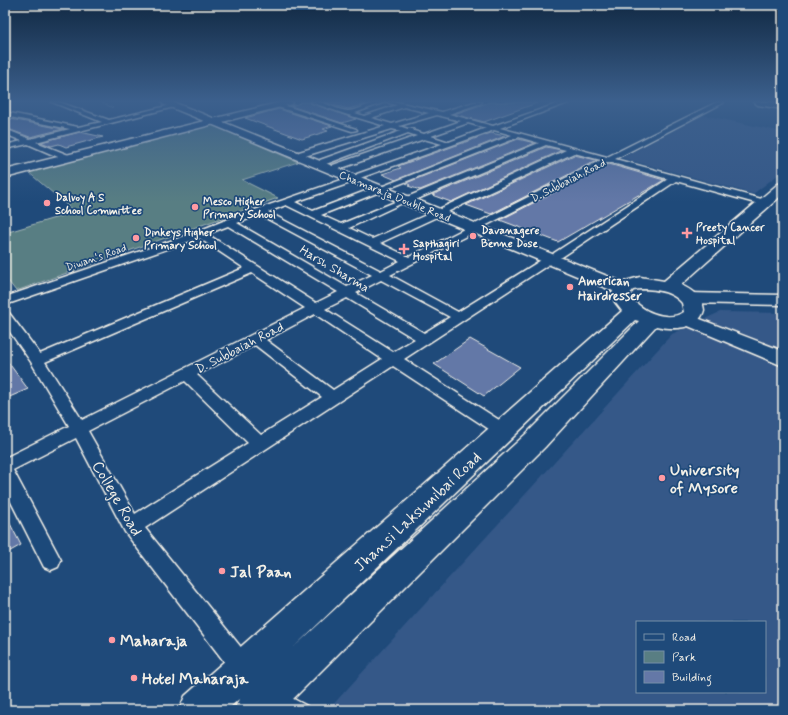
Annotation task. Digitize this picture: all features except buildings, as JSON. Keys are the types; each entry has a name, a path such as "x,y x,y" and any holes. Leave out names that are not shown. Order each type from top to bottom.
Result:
{"main road":[{"name":"Chamaraja Double Road","path":"252,135 554,257 635,301"},
{"name":"Chamaraja Double Road","path":"257,135 297,150 336,167 356,178"},
{"path":"668,287 783,187"},
{"path":"263,702 536,440 635,301 649,283 668,287 690,309 677,322 665,322 635,301"},
{"name":"Jhansi Lakshmibai Road","path":"199,710 504,431 635,301"}],"street":[{"path":"16,135 68,158"},
{"path":"5,147 53,135"},
{"path":"5,174 159,135"},
{"path":"297,150 355,135"},
{"path":"323,162 396,135"},
{"name":"Diwan's Road","path":"5,301 200,234 229,222 473,135"},
{"path":"314,214 518,135"},
{"path":"520,135 766,203"},
{"name":"D. Subbaiah Road","path":"5,466 655,135"},
{"path":"336,167 425,136 449,144"},
{"path":"341,228 547,142"},
{"path":"372,243 574,150"},
{"path":"132,526 554,257 675,178"},
{"path":"287,202 409,261"},
{"path":"260,211 459,317"},
{"name":"Harsh Sharma","path":"229,222 426,339"},
{"path":"200,234 504,431"},
{"path":"37,360 253,268"},
{"path":"690,309 783,300"},
{"path":"690,309 783,344"},
{"path":"690,309 783,359"},
{"name":"College Road","path":"5,316 37,360 79,429 132,526 244,669"},
{"path":"255,338 333,398"},
{"path":"187,374 260,445"},
{"path":"5,472 51,560"}],"lane":[{"path":"263,702 303,710"}],"shaded area":[{"path":"665,135 783,135 783,171 753,194 622,158"},
{"name":"University of Mysore","path":"720,312 783,313 783,710 328,710 672,334"}],"green space":[{"path":"170,135 236,135 298,162 242,180 278,198 16,291 5,277 5,233 75,212 27,171"}],"place":[{"name":"Dalvoy A S School Committee","path":"47,203"},
{"name":"Mesco Higher Primary School","path":"195,207"},
{"name":"Preety Cancer Hospital","path":"687,233"},
{"name":"Davanagere Benne Dose","path":"473,236"},
{"name":"Dinkeys Higher Primary School","path":"136,238"},
{"name":"Sapthagiri Hospital","path":"404,249"},
{"name":"American Hairdresser","path":"570,287"},
{"name":"University of Mysore","path":"662,478"},
{"name":"Jal Paan","path":"222,571"},
{"name":"Maharaja","path":"112,640"},
{"name":"Hotel Maharaja","path":"134,678"}]}
